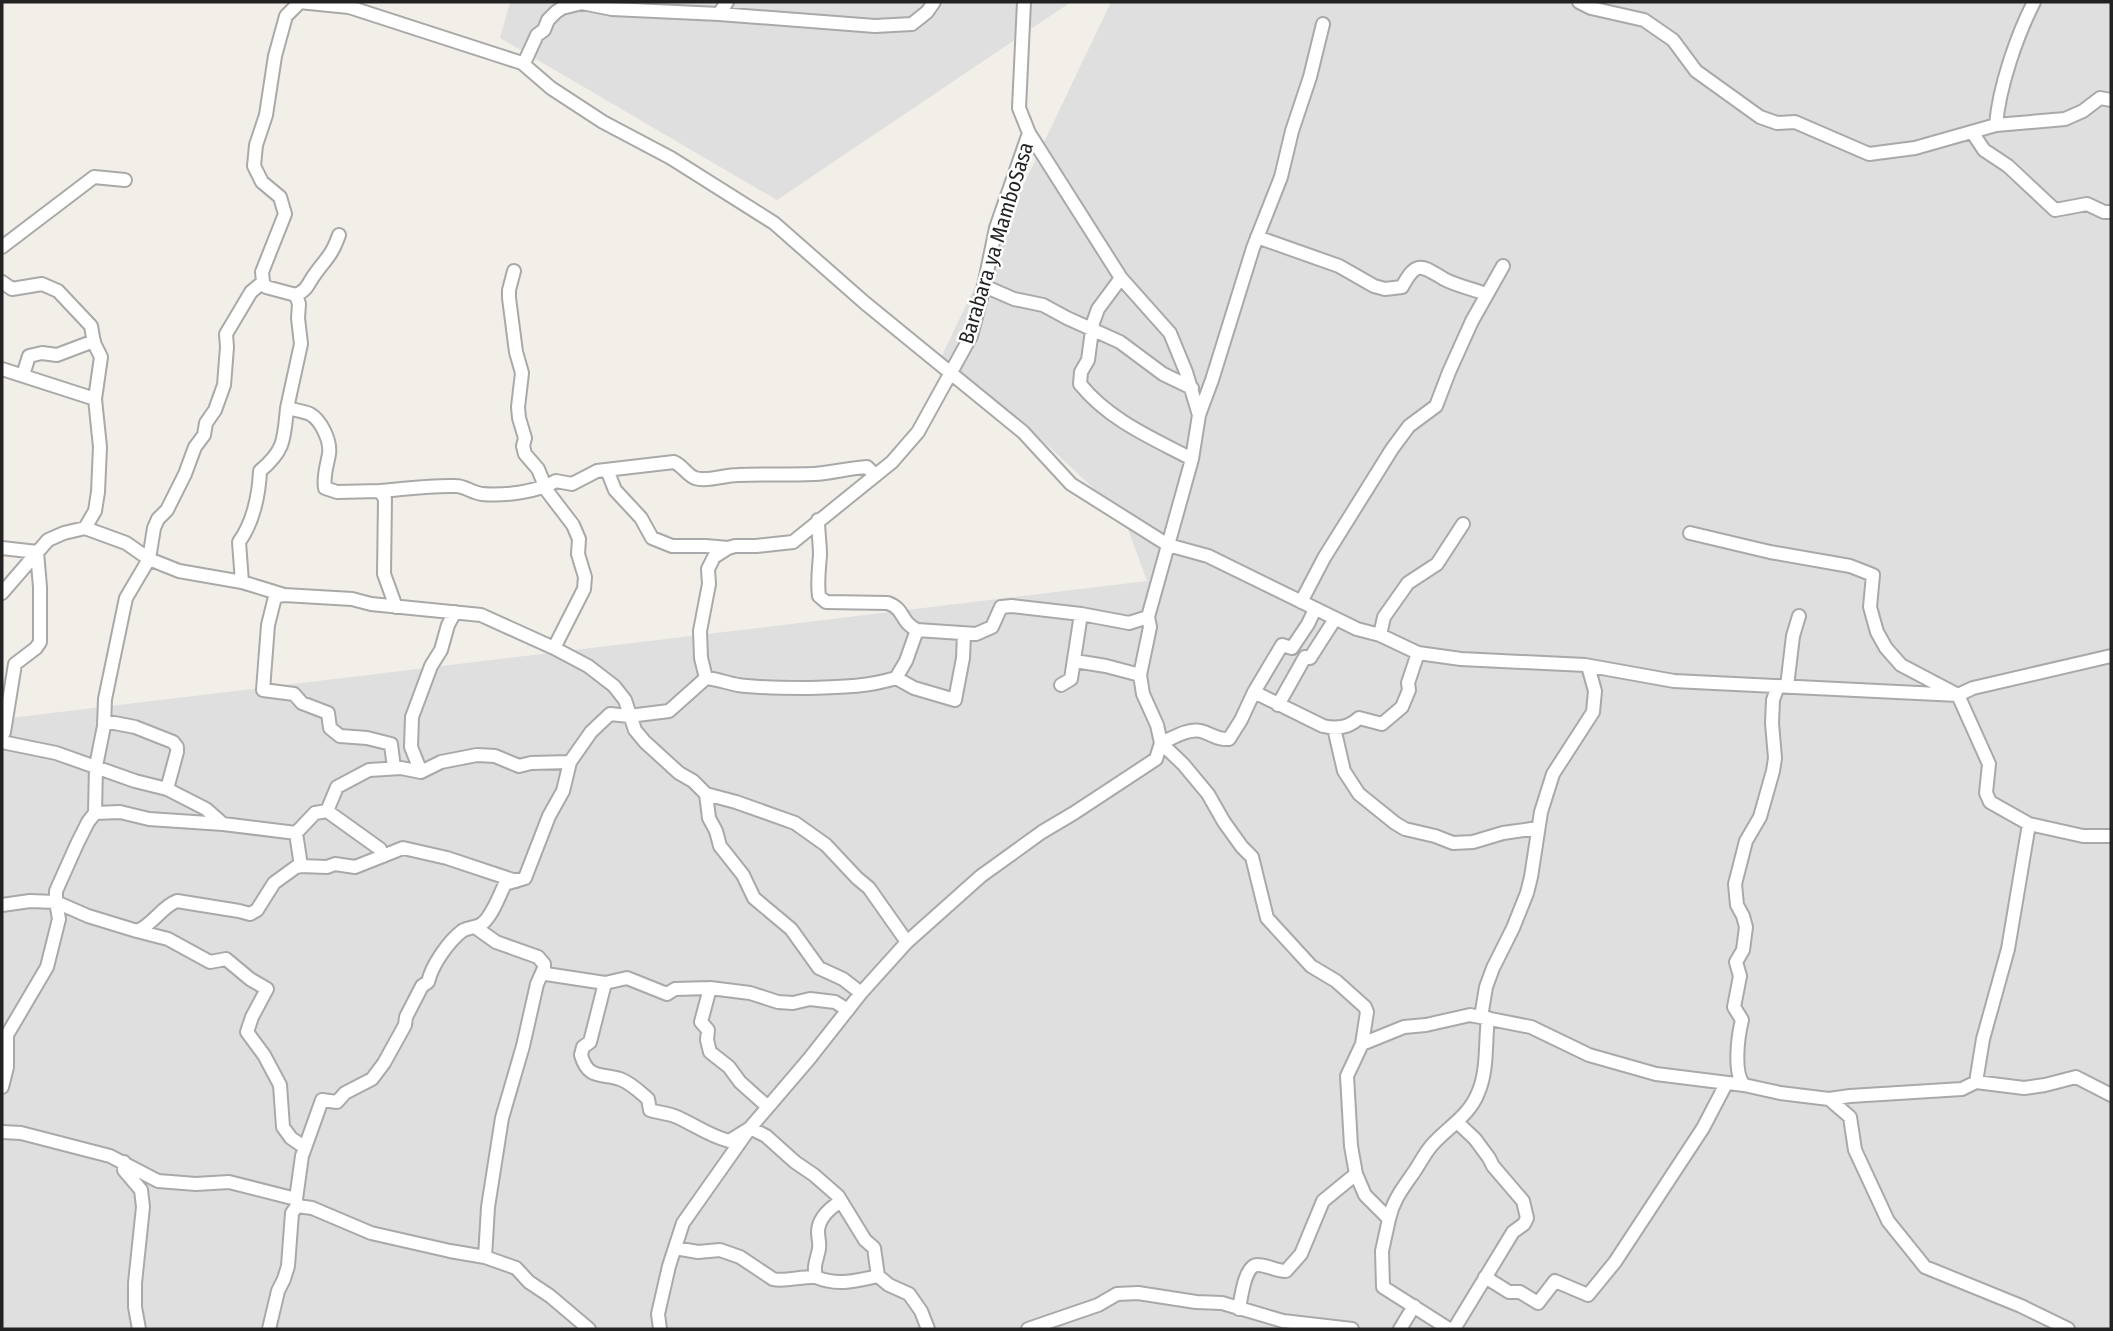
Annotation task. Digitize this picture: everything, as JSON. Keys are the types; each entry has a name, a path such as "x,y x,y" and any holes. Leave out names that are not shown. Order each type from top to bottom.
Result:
{"street":[{"path":"338,235 332,254 304,292 296,295 266,287 262,272 285,214 280,197 262,182 254,166 255,156 286,16 299,2 349,7 522,64 551,88 603,122 671,158 774,223 865,303 1023,432 1071,484 1168,545 1208,556 1357,629 1380,635 1418,653 1490,662 1588,666 1674,681 1958,695 1973,688 2111,656"},
{"path":"719,14 727,2"},
{"path":"522,64 548,20 562,8 582,4 604,4 612,9 875,26 912,24 928,12 934,2"},
{"name":"Barabara ya MamboSasa","path":"607,470 615,490 641,518 652,538 672,546 728,548 793,542 892,462 918,432 971,336 996,228 1029,133 1019,108 1024,2"},
{"path":"1579,2 1591,8 1644,20 1673,40 1696,71 1760,117 1777,123 1795,122 1869,154 1915,148 1996,125 2065,119 2083,111 2100,98 2111,100"},
{"path":"1996,125 1997,109 2008,65 2025,18 2034,2"},
{"path":"660,1329 658,1314 683,1223 750,1128 861,993 907,942 1004,858 1156,759 1161,743 1157,725 1143,694 1140,675 1150,627 1148,617 1192,459 1199,415 1257,237 1281,177 1323,24"},
{"path":"1972,132 1984,150 2008,166 2055,210 2087,204 2104,212 2111,212"},
{"path":"1029,133 1121,278 1170,333 1192,388 1199,415"},
{"path":"2,247 94,177 125,180"},
{"path":"1257,237 1339,266 1374,286 1385,289 1402,286 1409,273 1416,268 1427,268 1443,278 1486,294"},
{"path":"1301,602 1324,558 1392,449 1409,426 1436,406 1486,294 1503,266"},
{"path":"514,271 509,298 516,352 522,373 518,395 519,418 525,438 523,446 525,454 538,469 545,487 573,525 579,540 578,554 585,577 584,589 554,648"},
{"path":"1121,278 1098,309 1088,360 1081,372 1080,384 1090,397 1128,426 1192,459"},
{"path":"2,282 12,289 42,284 58,290 91,326 101,357 94,398 100,447 95,511 85,528"},
{"path":"2,1087 7,1066 7,1035 47,967 59,919 56,891 88,822 95,813 96,766 105,699 126,598 149,559 158,519 167,510 195,447 204,435 206,423 215,410 224,386 228,347 226,334 251,292 263,282"},
{"path":"984,286 1014,299 1043,305 1120,342 1163,374 1192,388"},
{"path":"242,582 239,542 246,532 256,500 260,471 274,459 284,441 287,408 301,344 296,295"},
{"path":"23,375 29,356 43,353 57,355 94,341"},
{"path":"2,369 94,398"},
{"path":"287,408 309,414 317,420 329,441 325,488 337,492 461,486 470,492 505,493 545,487 556,481 572,484 587,475 607,470 674,462 681,465 692,477 705,480 719,476 817,474 867,467 875,475"},
{"path":"380,491 385,499 386,513 384,574 396,607"},
{"path":"818,520 819,596 826,602 888,603 896,606 907,625 917,630 976,634 992,627 1001,607 1012,606 1129,623 1148,617"},
{"path":"1380,635 1384,617 1408,583 1437,564 1463,524"},
{"path":"2,593 48,540 85,528 126,542 149,559 178,571 242,582 284,595 352,599 396,607 481,615 588,666 614,686 625,700 635,730 645,742 678,773 706,794 795,823 826,845 869,888 907,942"},
{"path":"1690,533 1770,552 1850,566 1873,575 1870,607 1877,632 1886,648 1901,665 1958,695 1989,764 1986,793 1990,802 2029,824 2083,836 2111,836"},
{"path":"2,548 37,552"},
{"path":"706,678 701,658 700,631 709,584 708,569 714,557 728,548"},
{"path":"2,736 15,664 40,642 37,552"},
{"path":"284,595 275,597 268,625 262,690 294,694 302,703 328,713 330,728 340,736 367,738 391,744 394,768"},
{"path":"1161,743 1188,731 1202,731 1222,740 1229,739 1282,645 1292,648 1315,609"},
{"path":"421,772 411,747 412,717 455,612"},
{"path":"1060,685 1071,679 1081,614"},
{"path":"1744,1085 1739,1079 1738,1070 1742,1020 1734,1007 1740,976 1736,962 1743,950 1746,927 1744,916 1737,905 1735,884 1746,841 1760,817 1773,771 1773,700 1783,686 1799,616"},
{"path":"1278,705 1305,657 1310,658 1335,618"},
{"path":"269,1329 278,1291 288,1266 292,1213 296,1203 296,1186 304,1147 321,1100 337,1102 345,1093 372,1079 405,1026 406,1017 422,986 428,982 430,972 450,944 463,930 483,923 505,884 525,878 549,816 563,791 570,762 591,732 610,714 629,716 669,711 706,678 719,679 734,685 769,688 850,688 896,678 906,661 917,630"},
{"path":"896,678 914,688 955,700 962,668 964,634"},
{"path":"1254,692 1323,726 1334,728 1353,723 1359,718 1382,724 1402,707 1418,653"},
{"path":"1074,661 1140,675"},
{"path":"1457,1122 1475,1139 1493,1166 1523,1201 1527,1218 1524,1224 1513,1232 1451,1329 1384,1287 1381,1251 1392,1206 1432,1144 1469,1111 1485,1075 1486,987 1527,894 1541,812 1553,774 1594,712 1595,691 1588,666"},
{"path":"104,721 135,727 173,742 177,752 167,789"},
{"path":"1334,728 1344,771 1359,794 1405,829 1453,843 1473,842 1503,833 1538,828"},
{"path":"2,742 56,753 135,782 167,789 206,809 223,824"},
{"path":"1161,743 1208,794 1230,830 1252,857 1267,918 1311,966 1335,981 1365,1007 1367,1012 1362,1044 1348,1076 1351,1146 1356,1174 1365,1195 1389,1219"},
{"path":"421,772 441,762 477,755 495,756 519,766 570,762"},
{"path":"327,811 337,788 369,770 394,768 421,772"},
{"path":"706,794 709,818 720,846 743,875 754,898 791,929 819,968 843,979 861,993"},
{"path":"296,833 315,813 327,811 380,849 383,856"},
{"path":"95,813 120,812 149,819 296,833"},
{"path":"1976,1082 1983,1039 2008,948 2029,824"},
{"path":"296,833 301,866"},
{"path":"138,931 169,904 177,901 250,914 257,910 274,883 288,871 301,866 327,867 335,864 355,867 404,848 516,881"},
{"path":"2,905 30,901 56,902 88,916 168,939 210,962 226,959 267,989 247,1032 264,1055 280,1085 283,1127 291,1138 304,1147"},
{"path":"475,927 496,942 538,957 544,964 502,1118 488,1207 485,1257"},
{"path":"541,975 605,983 627,978 667,994 675,989 710,988 750,993 779,1002 793,1003 810,999 835,1002 848,1010"},
{"path":"605,983 590,1042 583,1047 581,1055 589,1070 597,1076 620,1079 648,1099 650,1110 677,1117 698,1130 719,1138 729,1140 750,1128"},
{"path":"710,988 701,1022 708,1030 710,1052 729,1067 740,1082 768,1107"},
{"path":"1362,1044 1404,1027 1470,1015 1531,1027 1589,1055 1643,1070 1780,1093 1829,1099 1962,1089 1976,1082 2024,1088 2076,1077 2111,1095"},
{"path":"1485,1277 1509,1292 1520,1292 1538,1303 1555,1281 1588,1295 1615,1262 1703,1128 1726,1084"},
{"path":"1829,1099 1850,1117 1855,1150 1888,1222 1925,1267 2068,1329"},
{"path":"750,1128 766,1136 841,1201 865,1240 874,1248 878,1276 889,1285 909,1294 921,1311 928,1329"},
{"path":"2,1132 21,1133 110,1156 158,1181 196,1184 229,1182 312,1208 371,1233 485,1257 516,1268 529,1282 550,1296 574,1324 589,1329"},
{"path":"124,1162 124,1170 141,1190 143,1207 135,1283 139,1329"},
{"path":"1239,1309 1251,1266 1286,1271 1301,1254 1323,1201 1356,1174"},
{"path":"816,1277 814,1262 819,1250 820,1221 841,1201"},
{"path":"676,1248 698,1252 720,1250 740,1257 778,1281 801,1276 841,1282 878,1276"},
{"path":"1028,1329 1098,1305 1117,1294 1138,1293 1222,1303 1283,1321 1352,1329"},
{"path":"1400,1329 1414,1306"}],"shaded area":[{"path":"510,2 1071,2 777,200 500,38"},
{"path":"1111,2 2111,2 2111,1329 2,1329 2,719 1147,581 1123,516 1028,427 936,368"}]}
